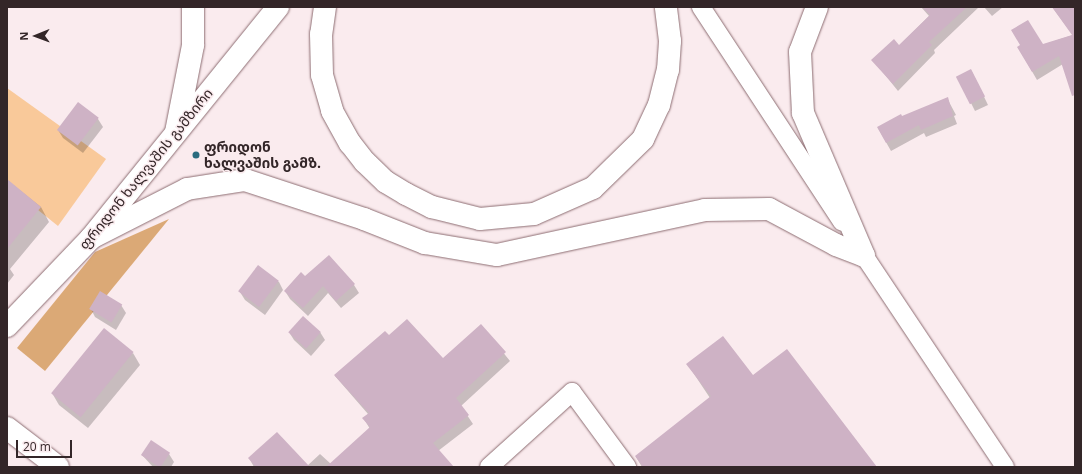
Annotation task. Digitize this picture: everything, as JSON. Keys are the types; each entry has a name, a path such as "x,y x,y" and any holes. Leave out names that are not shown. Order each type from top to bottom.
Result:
{"main road":[{"path":"176,133 194,45 193,7"},
{"name":"ფრიდონ ხალვაშის გამზირი","path":"7,326 91,238 278,7"},
{"path":"325,7 321,34 322,75 332,111 350,143 364,162 386,182 406,194 432,206 480,219 534,214 593,188 643,139 659,105 668,70 670,41 666,7"},
{"path":"817,7 800,52 804,113 864,256"},
{"path":"91,238 187,189 245,180 364,219 425,243 497,255 705,210 769,209 836,245 864,256"},
{"path":"7,428 58,467"}],"street":[{"path":"701,7 864,256 1005,467"},
{"path":"489,467 572,392 627,467"}],"shaded area":[{"path":"7,88 106,159 58,226 7,185"},
{"path":"169,219 45,371 17,348 95,252"}],"building":[{"path":"922,7 967,7 929,42 932,45 893,84 871,60 894,39 899,45 930,15"},
{"path":"1052,7 1075,7 1075,95 1072,96 1059,56 1032,72 1017,47 1020,45 1011,30 1028,20 1043,44 1072,35"},
{"path":"971,69 985,97 970,104 956,77"},
{"path":"948,97 953,116 921,130 919,125 886,143 877,127 901,114 902,116"},
{"path":"78,102 99,118 78,146 57,130"},
{"path":"7,179 41,207 7,249"},
{"path":"329,255 355,284 336,301 323,286 303,308 284,291 301,272 305,276"},
{"path":"258,265 279,281 259,307 238,291"},
{"path":"100,291 122,304 111,322 89,309"},
{"path":"303,316 321,332 306,348 288,332"},
{"path":"407,319 443,358 481,324 506,352 456,398 469,415 433,443 454,467 326,467 370,427 362,418 369,413 334,375 385,331 389,335"},
{"path":"104,328 134,352 81,417 51,393"},
{"path":"723,336 753,375 787,349 877,467 643,467 635,456 711,396 686,364"},
{"path":"277,432 310,467 256,467 248,458"},
{"path":"151,440 170,453 161,467 141,455"}],"place":[{"name":"ფრიდონ ხალვაშის გამზ.","path":"196,155"}]}
